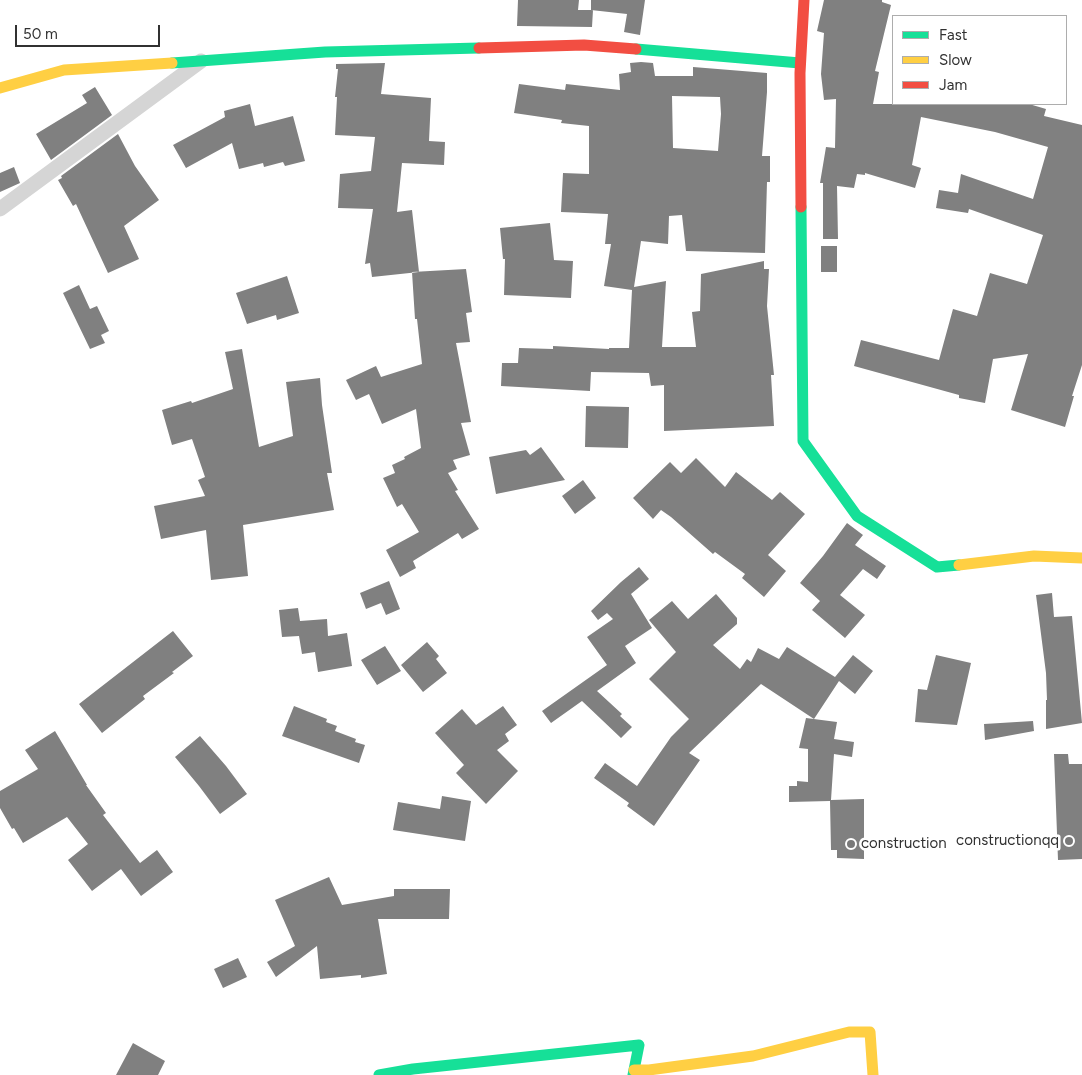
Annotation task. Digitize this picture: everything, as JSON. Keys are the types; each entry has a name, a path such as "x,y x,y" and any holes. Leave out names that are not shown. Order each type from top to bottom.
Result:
{"street":[{"path":"804,0 800,63 803,441 857,516 937,567 1034,556 1082,558"},
{"path":"0,88 64,70 325,52 584,45 800,63"},
{"path":"0,209 201,61"},
{"path":"379,1075 413,1069 639,1045 633,1072 753,1056 850,1032 870,1032 873,1075"}],"building":[{"path":"518,0 579,0 578,10 593,10 592,27 517,26"},
{"path":"591,0 645,0 640,35 624,32 627,14 591,10"},
{"path":"824,0 882,0 882,2 891,5 875,71 879,72 873,104 1032,105 1046,109 1044,116 1082,125 1082,365 1065,427 1011,410 1028,354 993,359 985,403 959,398 959,395 854,366 861,340 939,360 953,309 977,316 990,273 1027,284 1043,235 969,209 968,213 936,208 939,190 958,193 961,174 1033,199 1048,147 995,132 921,117 912,165 921,168 915,188 865,173 865,175 857,174 854,188 837,186 838,239 823,239 823,183 820,183 826,147 835,148 836,99 824,100 821,74 824,33 817,31"},
{"path":"385,63 381,94 431,98 429,141 445,142 444,165 402,163 397,212 412,210 419,272 372,277 370,263 365,264 373,209 338,208 340,174 371,171 375,137 335,135 337,97 335,97 338,69 336,69 336,64"},
{"path":"630,63 653,63 655,76 693,76 693,67 767,73 762,156 770,156 770,182 767,182 765,253 686,251 682,215 669,216 668,244 641,241 634,287 666,281 662,347 696,347 692,312 700,311 701,274 764,261 764,269 769,269 767,306 774,375 771,375 774,426 664,431 664,385 651,386 649,373 591,372 590,391 501,386 502,363 518,363 519,348 553,349 553,346 609,349 629,348 632,290 604,286 611,244 605,244 608,214 561,212 563,173 589,174 589,126 561,123 562,120 514,113 519,84 565,90 566,84 620,90 619,74 631,72","holes":["672,96 720,97 721,114 718,151 673,148"]},
{"path":"95,87 112,115 51,160 36,134 87,103 82,95"},
{"path":"250,104 255,126 293,116 305,161 285,166 283,162 264,167 263,163 239,169 232,143 186,168 173,145 225,117 224,111"},
{"path":"118,134 135,166 159,200 124,226 139,259 108,273 76,204 73,206 58,180"},
{"path":"14,167 20,183 0,192 0,173"},
{"path":"550,223 554,260 573,261 571,298 504,295 505,259 503,259 500,228"},
{"path":"821,246 837,246 837,272 821,272"},
{"path":"466,269 472,312 466,313 470,342 456,343 471,422 461,423 470,455 453,460 457,469 448,473 458,490 455,491 479,529 462,539 458,533 413,561 416,568 400,577 386,550 419,532 402,504 397,507 383,478 395,473 392,465 421,448 416,409 382,424 369,394 356,400 346,380 376,366 381,377 422,364 417,319 415,319 412,272"},
{"path":"287,276 299,313 277,320 276,315 247,324 236,293"},
{"path":"79,285 90,309 97,306 109,331 101,335 105,343 90,349 63,293"},
{"path":"242,349 259,447 293,436 286,382 320,378 332,473 327,473 334,510 243,525 248,576 211,580 206,530 161,539 154,506 205,496 198,480 205,477 192,439 172,445 162,410 191,401 192,403 233,389 225,352"},
{"path":"586,406 629,407 628,448 585,447"},
{"path":"541,447 565,480 496,494 489,457 526,450 530,455"},
{"path":"696,458 725,487 736,472 772,500 780,492 805,514 768,555 786,571 764,597 742,578 745,574 715,552 713,554 671,517 661,510 653,519 633,498 670,462 681,473"},
{"path":"583,480 596,498 575,514 562,496"},
{"path":"847,523 863,535 855,545 886,566 877,579 863,569 840,595 865,615 845,638 812,610 820,601 800,583"},
{"path":"639,567 649,579 631,594 652,628 625,646 636,663 597,691 622,714 620,716 632,727 621,738 582,701 551,723 542,711 607,665 587,637 613,619 607,613 598,620 591,611"},
{"path":"389,581 400,609 386,615 381,603 366,609 360,593"},
{"path":"1052,593 1054,617 1072,616 1082,723 1046,729 1046,673 1036,595"},
{"path":"716,594 737,618 737,624 713,645 740,669 747,659 751,662 758,648 779,659 787,647 835,677 853,655 873,671 855,694 839,681 814,719 761,684 689,753 700,760 654,826 627,806 629,803 594,778 605,763 637,786 671,737 689,719 649,679 676,652 649,620 672,601 688,619"},
{"path":"298,608 300,621 327,619 328,636 347,633 352,666 318,672 315,652 302,654 299,636 282,637 279,610"},
{"path":"173,631 193,656 143,696 145,699 102,733 79,704"},
{"path":"427,642 439,656 436,659 447,673 423,692 401,665"},
{"path":"385,646 401,671 377,685 361,660"},
{"path":"936,655 971,663 957,725 915,722 918,689 927,690"},
{"path":"294,706 327,719 326,722 337,726 335,731 356,739 355,742 365,745 359,763 282,736"},
{"path":"503,706 517,725 505,734 509,741 497,750 518,771 486,804 456,773 464,765 435,733 462,709 476,725"},
{"path":"806,718 837,722 834,739 854,742 852,757 834,754 831,800 864,799 864,859 837,858 837,850 831,850 830,801 789,802 789,786 797,786 797,781 808,782 808,749 799,748"},
{"path":"1033,721 1034,731 985,740 984,724"},
{"path":"55,731 86,785 106,813 103,815 140,863 157,850 173,872 141,896 121,869 92,891 68,860 88,844 67,817 23,843 14,828 12,829 0,808 0,791 38,769 25,750"},
{"path":"200,736 247,794 220,814 175,757"},
{"path":"1054,754 1068,754 1069,764 1082,764 1082,859 1058,860"},
{"path":"442,796 471,801 465,841 393,830 398,802 440,809"},
{"path":"329,877 342,905 394,896 394,889 450,889 449,919 378,919 387,974 361,978 361,975 320,979 317,946 276,977 267,962 295,946 275,900"},
{"path":"238,958 247,977 223,988 214,969"},
{"path":"133,1043 165,1061 158,1075 116,1075"}],"traffic: fast":[{"path":"172,63 325,52 479,48"},
{"path":"636,49 800,63"},
{"path":"801,207 803,441 857,516 937,567 959,565"},
{"path":"379,1075 413,1069 639,1045 633,1075"}],"traffic: slow":[{"path":"0,88 64,70 172,63"},
{"path":"959,565 1034,556 1082,558"},
{"path":"634,1070 649,1070 753,1056 849,1032 870,1032 873,1075"}],"traffic: jam":[{"path":"801,207 800,73 804,0"},
{"path":"479,48 584,45 636,49"}],"place":[{"name":"constructionqq","path":"1069,841"},
{"name":"construction","path":"851,844"}]}
